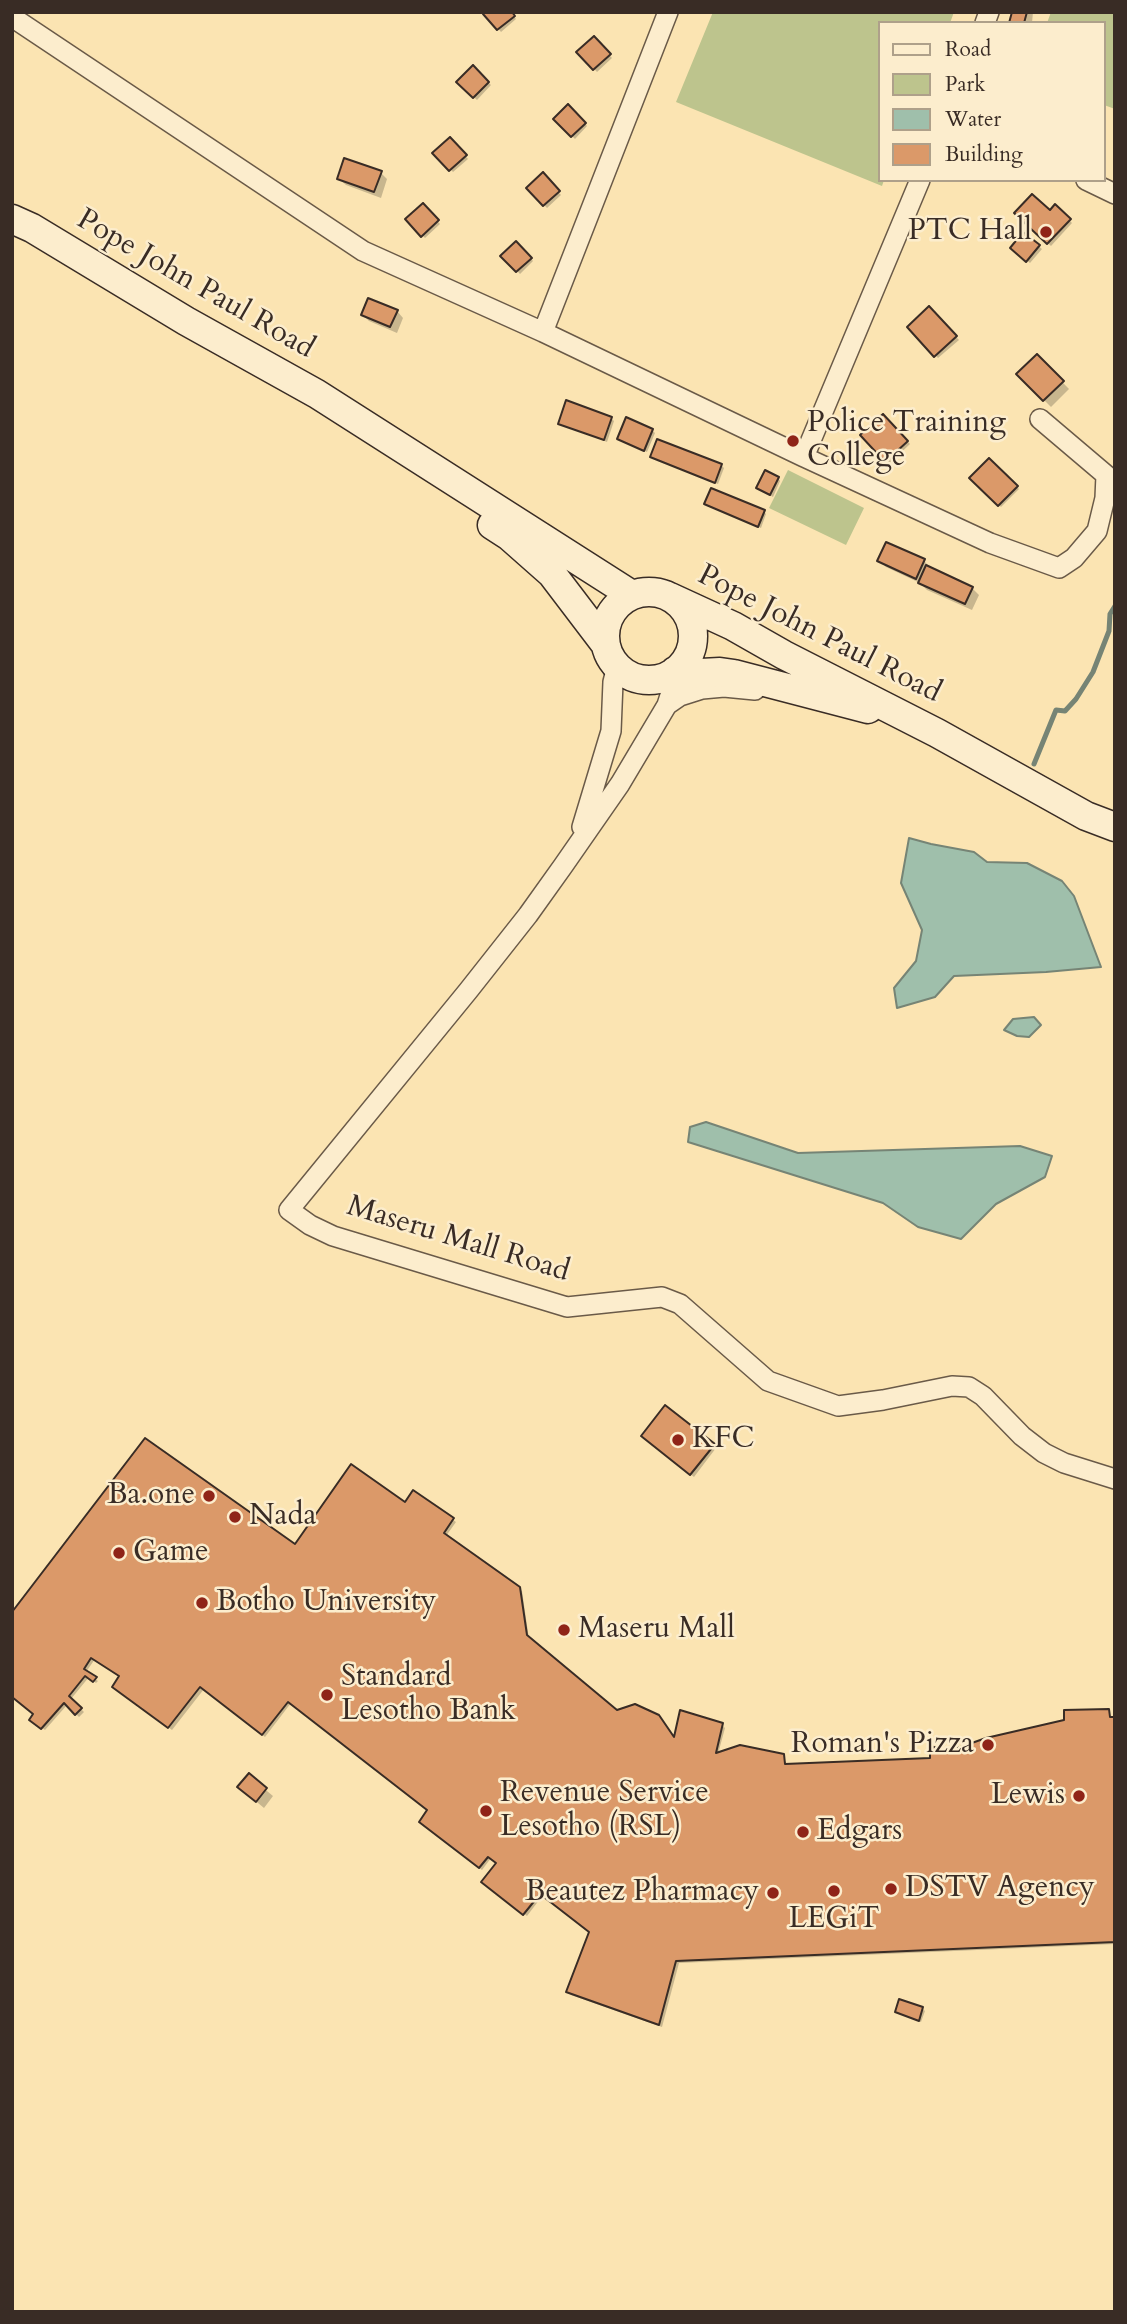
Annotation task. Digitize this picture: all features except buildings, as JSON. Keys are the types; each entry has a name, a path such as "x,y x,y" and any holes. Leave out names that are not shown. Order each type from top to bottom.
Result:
{"main road":[{"name":"Pope John Paul Road","path":"12,219 32,228 343,411 632,595"},
{"name":"Pope John Paul Road","path":"343,411 383,448 509,536 534,557 569,594 611,655"},
{"path":"655,592 670,597 688,616 693,632 691,650 674,672 659,678 644,679 629,675 611,655 606,628 612,611 632,595 655,592"},
{"name":"Pope John Paul Road","path":"670,597 733,626 937,733 1086,816 1115,827"},
{"name":"Pope John Paul Road","path":"674,672 720,672 860,707 937,733"}],"street":[{"path":"543,332 668,12"},
{"path":"12,17 363,251 543,332 990,543 1059,568 1074,558 1097,531 1107,475 1040,419"},
{"path":"804,457 919,182"},
{"path":"1090,182 1115,194"},
{"name":"Maseru Mall Road","path":"563,866 584,822 611,731 611,655"},
{"name":"Maseru Mall Road","path":"674,672 674,683 667,705 620,784 563,866 476,980 289,1210 310,1225 333,1236 567,1307 662,1297 680,1304 768,1381 838,1406 883,1401 952,1386 969,1387 983,1396 1044,1453 1064,1463 1115,1479"},
{"path":"667,705 680,696 702,689 724,687 779,694 790,689"}],"green space":[{"path":"713,12 954,12 951,21 878,21 878,182 883,182 882,186 676,102"},
{"path":"1051,12 1115,12 1115,109 1106,106 1106,21 1048,21"},
{"path":"788,470 864,508 846,545 769,508"}],"water":[{"path":"909,838 974,852 987,862 1027,863 1062,881 1074,896 1101,967 954,976 935,997 897,1008 894,988 916,961 922,930 901,883"},
{"path":"1034,1017 1041,1025 1029,1037 1017,1036 1004,1030 1013,1019"},
{"path":"706,1122 798,1153 1020,1146 1052,1156 1045,1177 996,1204 961,1239 918,1227 883,1203 688,1142 690,1127"}],"waterway":[{"path":"1034,764 1056,710 1065,711 1093,672 1109,631 1110,614 1115,606"}],"place":[{"name":"PTC Hall","path":"1046,232"},
{"name":"Police Training College","path":"793,441"},
{"name":"KFC","path":"678,1440"},
{"name":"Ba.one","path":"209,1496"},
{"name":"Nada","path":"235,1517"},
{"name":"Game","path":"119,1553"},
{"name":"Botho University","path":"202,1603"},
{"name":"Maseru Mall","path":"564,1630"},
{"name":"Standard Lesotho Bank","path":"327,1695"},
{"name":"Roman's Pizza","path":"988,1745"},
{"name":"Lewis","path":"1079,1796"},
{"name":"Revenue Service Lesotho (RSL)","path":"486,1811"},
{"name":"Edgars","path":"803,1832"},
{"name":"DSTV Agency","path":"891,1889"},
{"name":"LEGiT","path":"834,1891"},
{"name":"Beautez Pharmacy","path":"773,1893"}]}
